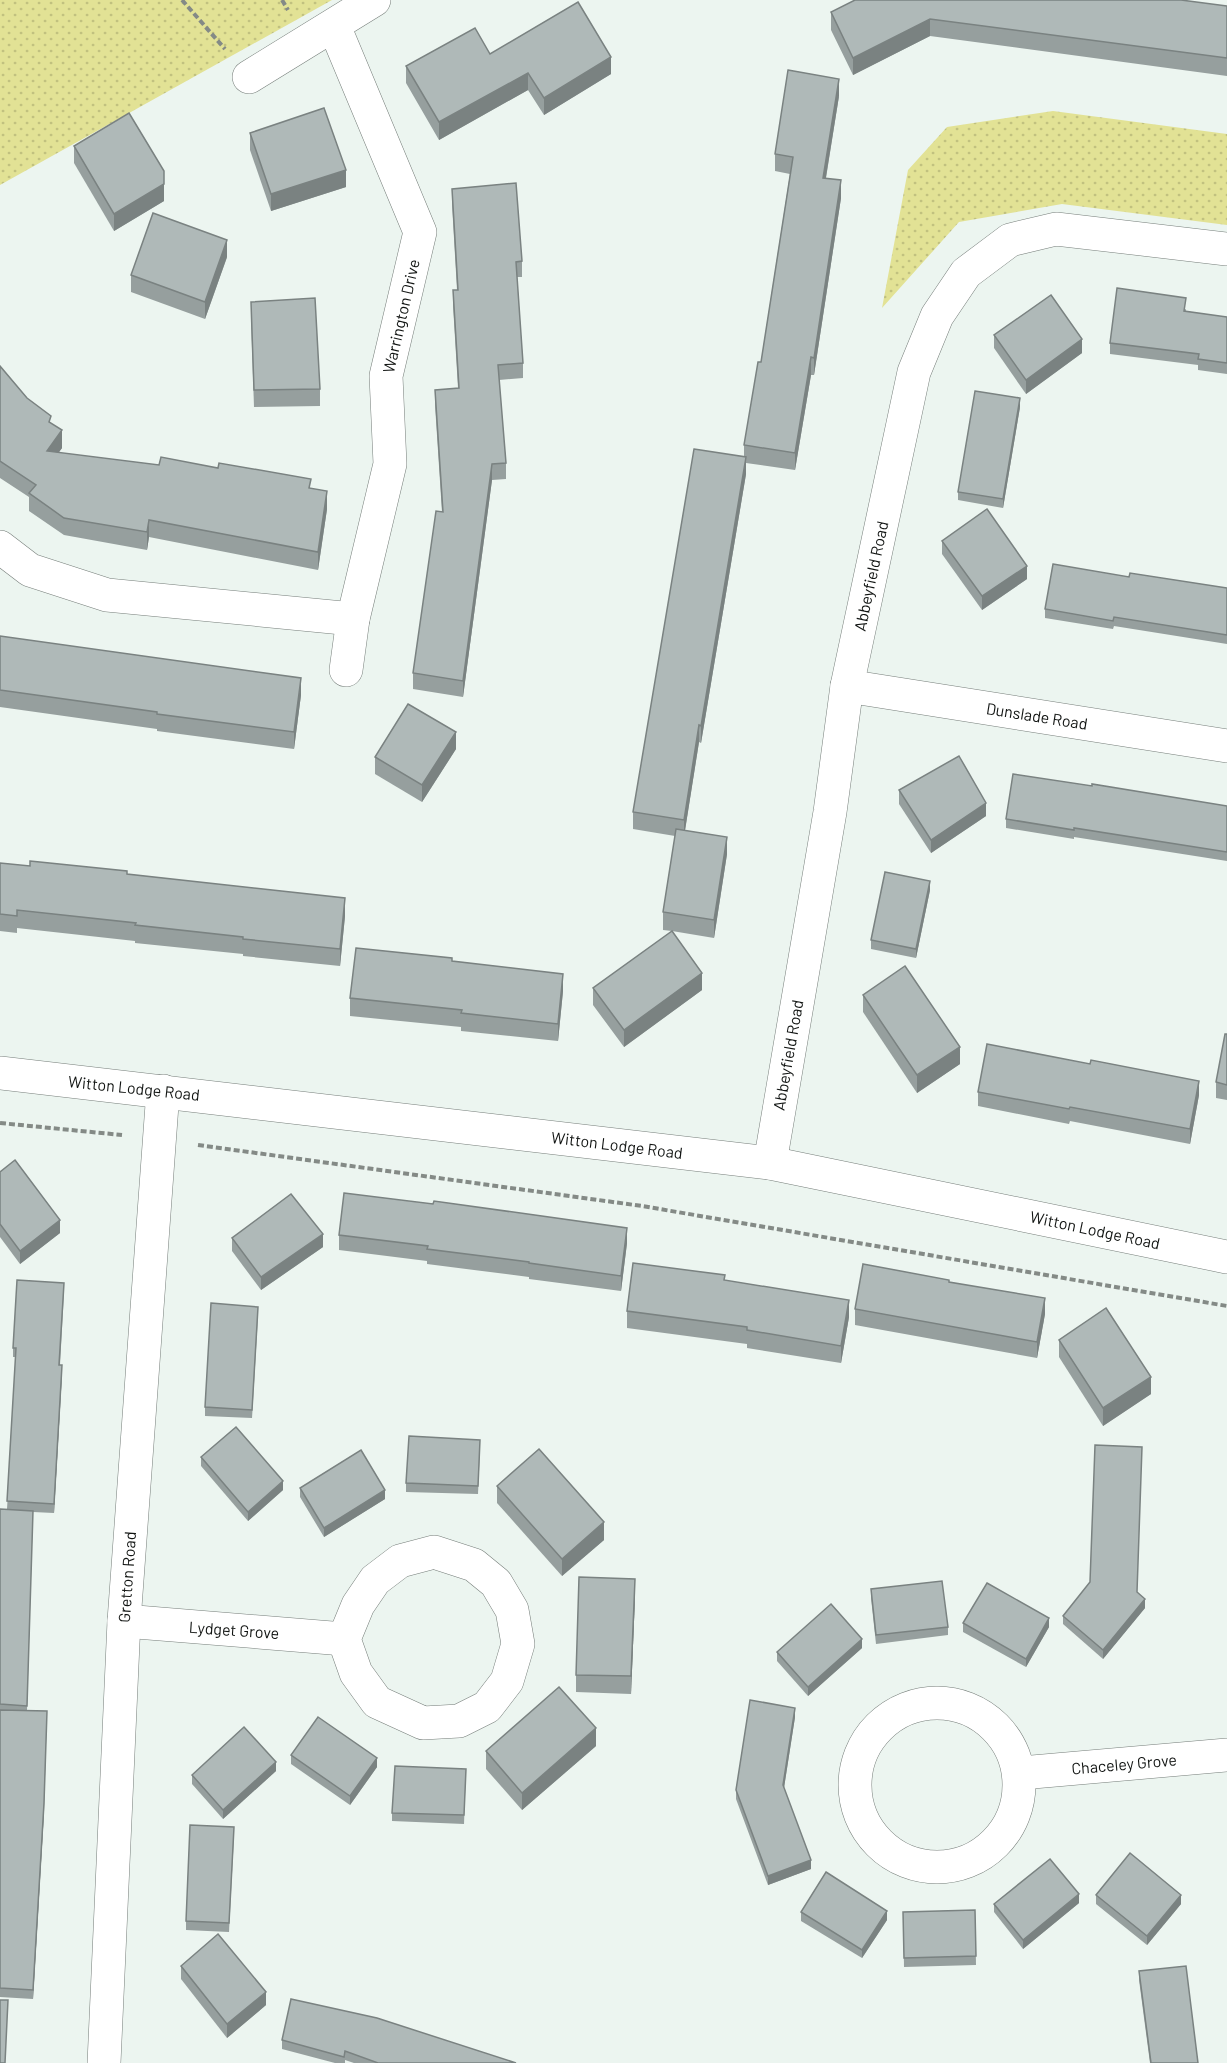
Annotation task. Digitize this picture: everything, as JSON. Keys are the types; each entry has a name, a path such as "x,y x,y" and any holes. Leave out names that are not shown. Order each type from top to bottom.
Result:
{"street":[{"path":"249,77 374,0"},
{"name":"Warrington Drive","path":"333,26 420,232 386,376 390,464 353,620 346,670"},
{"name":"Abbeyfield Road","path":"770,1163 830,812 847,686 914,372 936,316 966,273 1010,240 1056,229 1227,249"},
{"path":"0,547 30,570 107,595 353,620"},
{"name":"Dunslade Road","path":"847,686 1227,746"},
{"name":"Witton Lodge Road","path":"0,1073 770,1163 1227,1257"},
{"name":"Gretton Road","path":"104,2063 124,1622 163,1092"},
{"path":"434,1552 474,1565 496,1583 512,1610 518,1644 507,1681 487,1707 459,1721 423,1723 377,1702 356,1673 344,1639 358,1605 375,1580 400,1561 434,1552"},
{"name":"Lydget Grove","path":"124,1622 344,1639"},
{"path":"948,1703 985,1718 1006,1739 1021,1773 1018,1800 1008,1828 989,1850 957,1865 929,1868 905,1861 881,1846 863,1823 857,1807 855,1778 862,1750 870,1736 891,1716 919,1704 948,1703"},
{"name":"Chaceley Grove","path":"1021,1773 1227,1755"}],"path":[{"path":"182,0 249,77"},
{"path":"0,1123 159,1139 642,1206 1227,1306"}],"shaded area":[{"path":"0,0 332,0 0,185"},
{"path":"1053,111 1227,134 1227,225 1062,204 959,222 882,308 908,170 947,127"}],"building":[{"path":"855,0 1181,0 1227,6 1227,58 930,19 853,58 831,12"},
{"path":"578,2 611,57 544,98 528,73 439,122 406,66 475,28 490,54"},
{"path":"788,70 839,79 823,178 841,180 814,358 811,357 795,453 744,445 758,362 761,362 793,157 775,154"},
{"path":"324,108 346,170 271,194 250,133"},
{"path":"129,113 164,171 164,184 114,214 74,146"},
{"path":"516,183 522,261 516,262 523,363 498,365 506,463 492,464 463,681 413,673 436,511 443,512 435,390 459,388 453,290 458,290 452,189"},
{"path":"153,213 227,240 205,302 131,275"},
{"path":"1117,288 1186,298 1184,311 1227,317 1227,363 1198,359 1199,354 1110,343"},
{"path":"1051,295 1082,339 1026,380 994,335"},
{"path":"315,298 320,389 254,390 251,302"},
{"path":"0,366 27,398 51,416 49,422 62,430 47,451 159,465 161,457 218,468 219,463 311,479 309,488 327,491 318,552 149,520 147,532 64,518 29,493 36,485 0,461"},
{"path":"975,391 1020,398 1003,499 958,492"},
{"path":"694,449 746,457 684,820 633,812"},
{"path":"987,509 1027,566 982,596 942,541"},
{"path":"1053,564 1129,577 1130,573 1227,588 1227,635 1114,617 1113,621 1045,609"},
{"path":"0,636 301,678 294,732 0,690"},
{"path":"408,704 456,732 422,785 375,757"},
{"path":"959,756 986,803 931,840 899,790"},
{"path":"1013,774 1227,806 1227,852 1006,819"},
{"path":"676,829 727,837 714,920 663,912"},
{"path":"30,861 345,898 340,949 17,910 17,916 0,914 0,863 30,866"},
{"path":"885,872 930,881 916,949 871,940"},
{"path":"672,931 702,973 624,1030 593,988"},
{"path":"356,948 452,958 452,961 563,974 558,1024 461,1013 462,1010 350,998"},
{"path":"905,966 960,1047 917,1075 863,995"},
{"path":"1225,1034 1227,1034 1227,1085 1216,1082"},
{"path":"987,1044 1090,1064 1091,1060 1199,1081 1190,1129 978,1092"},
{"path":"15,1160 60,1220 20,1251 0,1224 0,1172"},
{"path":"344,1193 433,1204 434,1201 627,1228 621,1276 427,1249 428,1246 339,1235"},
{"path":"291,1194 323,1234 261,1277 232,1238"},
{"path":"633,1263 725,1275 724,1280 849,1300 841,1346 747,1330 747,1327 627,1311"},
{"path":"863,1264 949,1280 949,1282 1045,1298 1037,1342 855,1309"},
{"path":"17,1280 64,1283 54,1504 7,1501 16,1348 13,1348"},
{"path":"211,1303 258,1307 252,1410 205,1407"},
{"path":"1106,1308 1151,1377 1103,1408 1059,1340"},
{"path":"236,1427 283,1481 248,1512 201,1457"},
{"path":"409,1436 480,1440 478,1486 406,1483"},
{"path":"1095,1445 1142,1447 1137,1592 1145,1599 1103,1650 1063,1616 1090,1582"},
{"path":"539,1449 604,1522 562,1559 497,1486"},
{"path":"361,1450 385,1490 324,1528 300,1488"},
{"path":"0,1509 33,1511 27,1706 0,1704"},
{"path":"579,1577 635,1579 631,1676 576,1675"},
{"path":"942,1581 948,1627 876,1635 871,1589"},
{"path":"987,1583 1049,1618 1026,1659 963,1623"},
{"path":"831,1604 862,1639 808,1687 777,1652"},
{"path":"559,1687 596,1728 522,1793 486,1751"},
{"path":"750,1700 795,1708 783,1785 811,1860 768,1876 736,1790"},
{"path":"0,1710 47,1711 33,1990 0,1988"},
{"path":"318,1717 377,1758 350,1796 291,1755"},
{"path":"244,1727 276,1762 223,1810 192,1775"},
{"path":"395,1766 466,1769 464,1815 392,1813"},
{"path":"190,1825 234,1827 229,1923 186,1921"},
{"path":"1130,1853 1181,1895 1147,1936 1096,1895"},
{"path":"1050,1859 1079,1894 1023,1940 994,1904"},
{"path":"826,1872 887,1911 862,1950 801,1912"},
{"path":"975,1910 976,1956 904,1958 903,1912"},
{"path":"218,1934 266,1992 227,2024 181,1966"},
{"path":"1186,1966 1198,2063 1151,2063 1139,1971"},
{"path":"291,1999 377,2018 516,2063 378,2063 345,2051 344,2057 282,2040"},
{"path":"0,2000 8,2000 5,2063 0,2063"}]}
